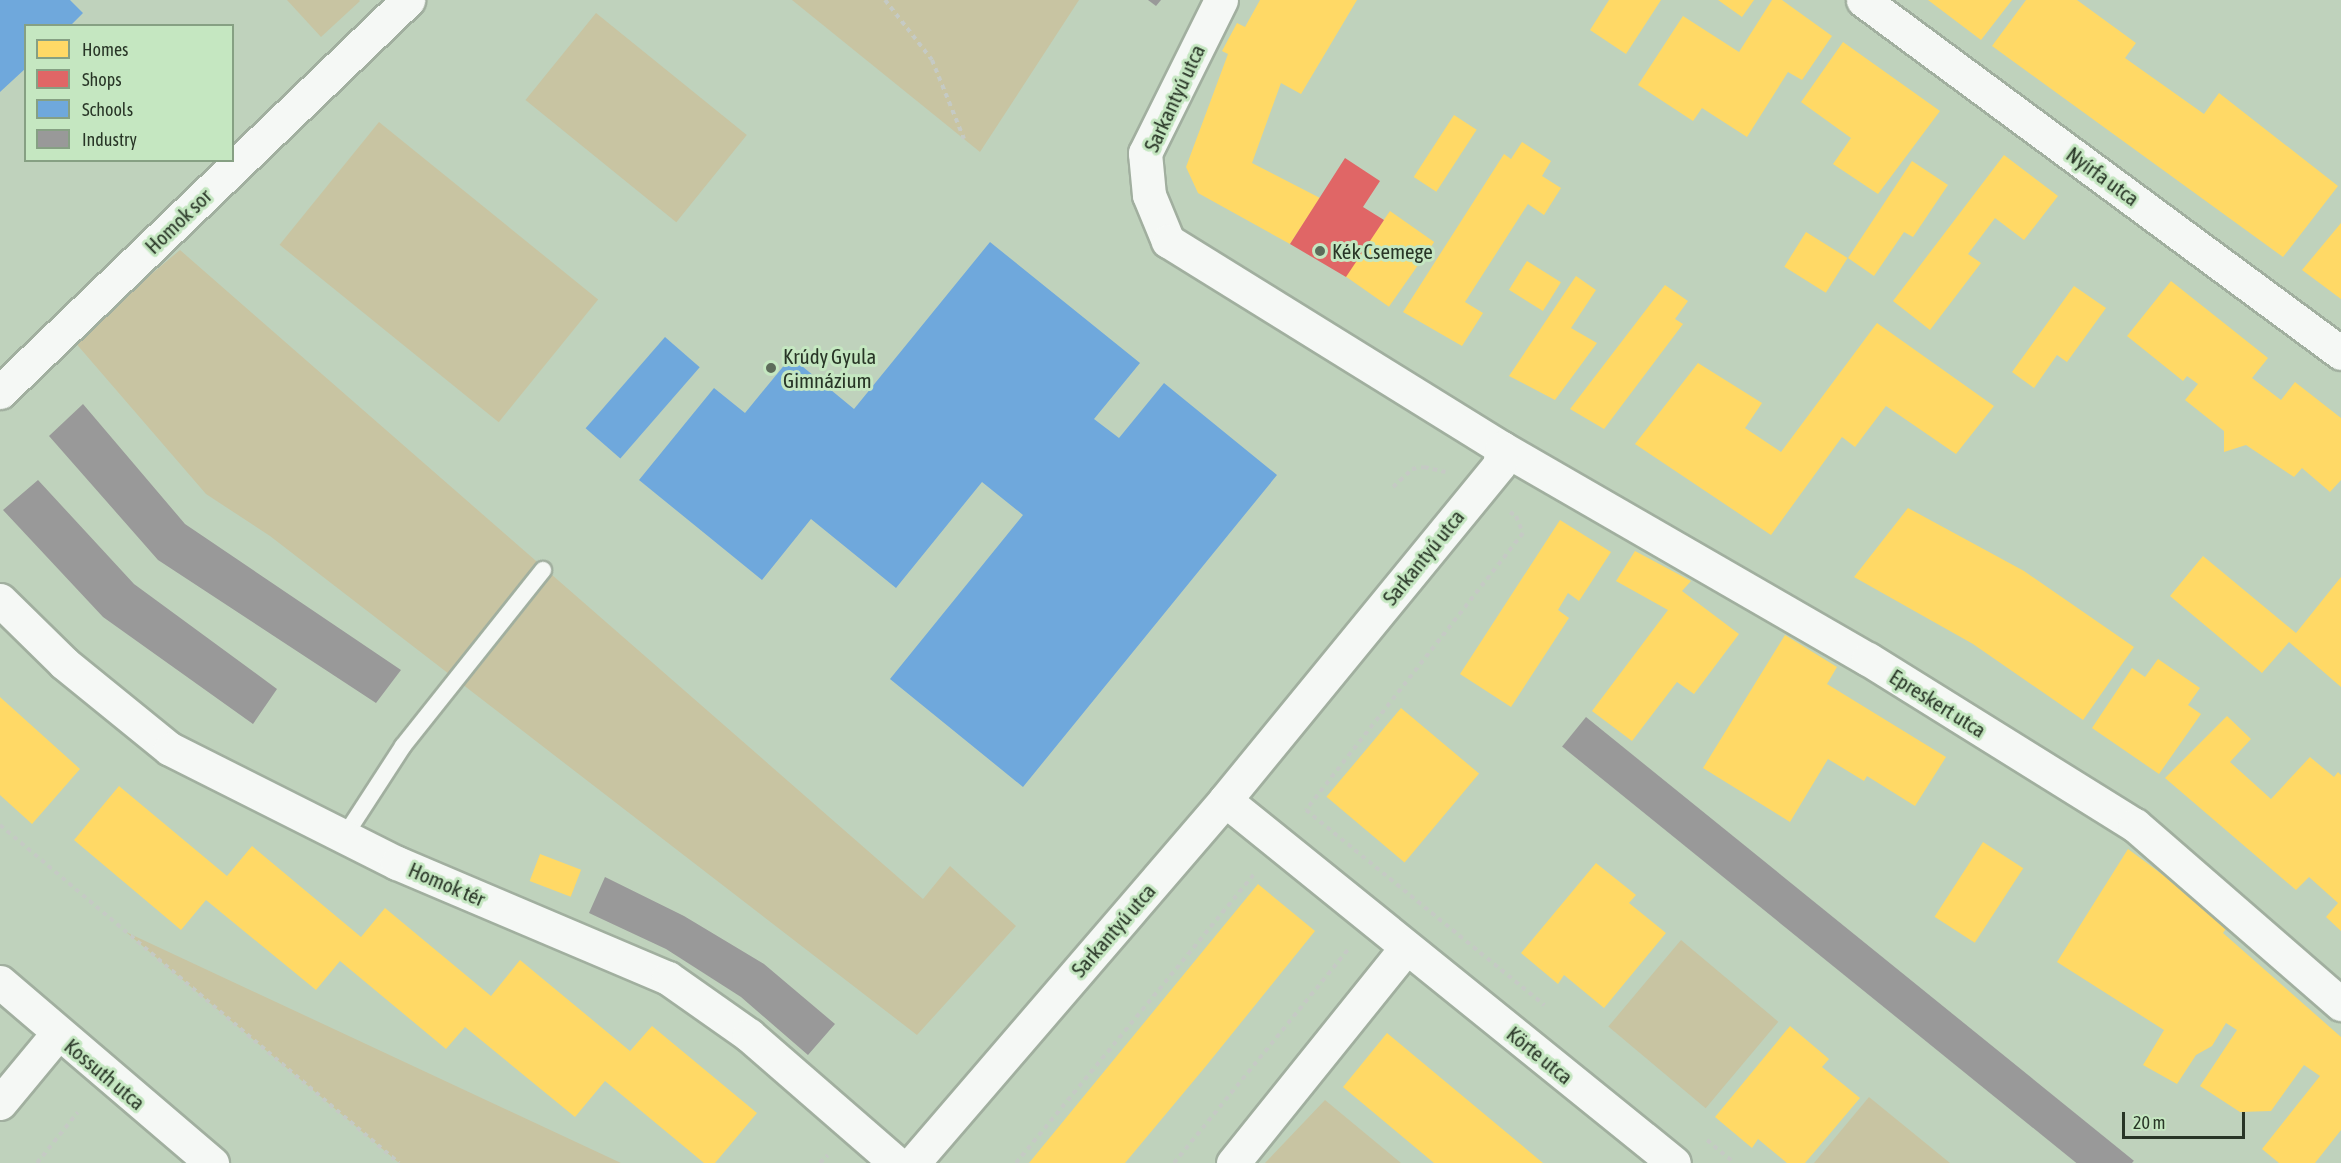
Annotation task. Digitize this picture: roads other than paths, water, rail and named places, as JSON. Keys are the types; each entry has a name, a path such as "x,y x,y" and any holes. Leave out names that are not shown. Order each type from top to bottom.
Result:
{"street":[{"name":"Homok sor","path":"0,392 408,0"},
{"name":"Sarkantyú utca","path":"913,1163 1225,800 1499,465 1502,448 1168,241 1149,195 1145,153 1221,0"},
{"name":"Nyírfa utca","path":"1863,0 2341,352"},
{"name":"Epreskert utca","path":"1502,448 1868,659 2135,825 2341,1004"},
{"name":"Homok tér","path":"0,600 64,663 170,749 344,837 668,978 749,1035 896,1163"},
{"name":"Körte utca","path":"1225,800 1674,1163"},
{"path":"1233,1163 1407,948"},
{"name":"Kossuth utca","path":"0,982 57,1034 212,1163"},
{"path":"0,1103 57,1034"}],"lane":[{"path":"344,837 403,746 543,570"}],"place":[{"name":"Kék Csemege","path":"1320,251"},
{"name":"Krúdy Gyula Gimnázium","path":"771,368"}]}
